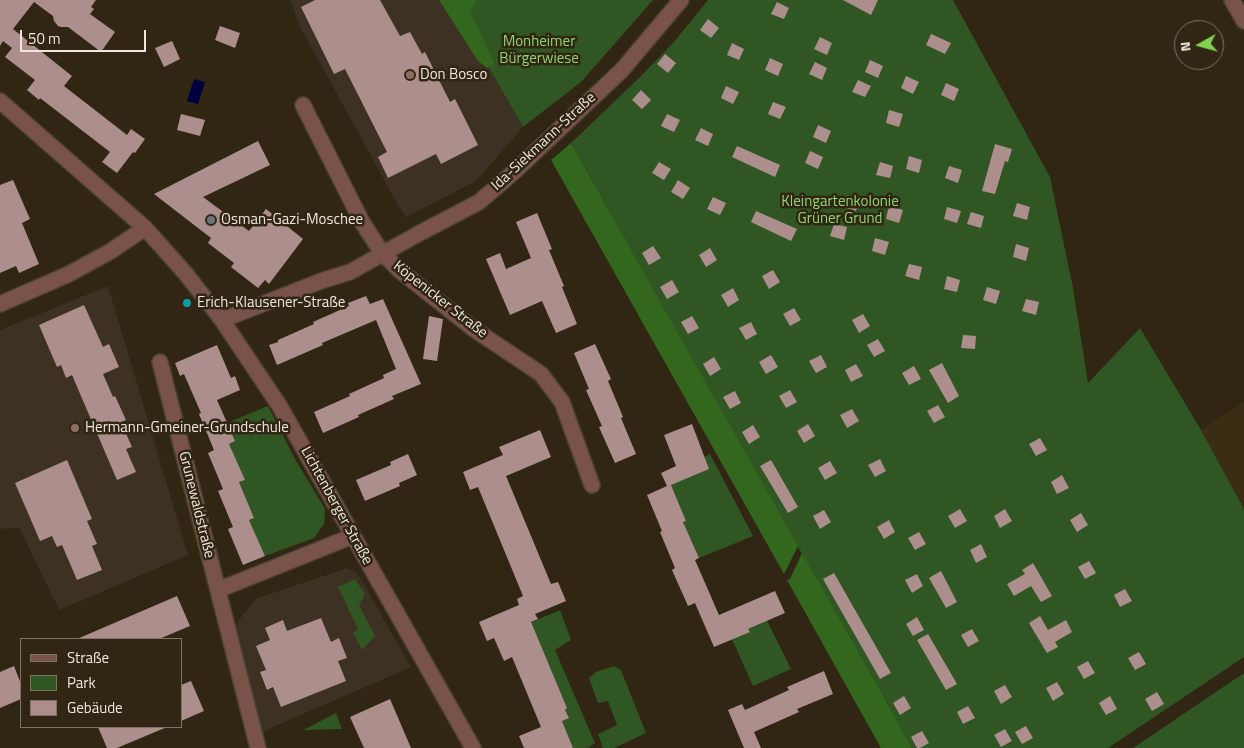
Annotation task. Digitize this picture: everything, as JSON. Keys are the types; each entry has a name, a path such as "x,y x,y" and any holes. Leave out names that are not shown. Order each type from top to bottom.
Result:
{"street":[{"name":"Ida-Siekmann-Straße","path":"382,253 479,202 622,70 682,0"},
{"path":"1232,0 1244,21"},
{"name":"Lichtenberger Straße","path":"0,100 145,228 186,274 222,320 279,405 474,748"},
{"path":"303,105 362,222 382,253"},
{"path":"0,304 69,274 111,251 145,228"},
{"name":"Köpenicker Straße","path":"222,320 321,281 350,272 382,253 399,270 475,330 541,374 562,402 592,485"},
{"name":"Grunewaldstraße","path":"160,362 258,748"},
{"path":"218,590 353,536"}],"shaded area":[{"name":"Don Bosco","path":"291,0 450,0 523,127 476,181 406,217 298,23"},
{"path":"194,79 205,82 198,104 187,101"},
{"name":"Hermann-Gmeiner-Grundschule","path":"108,286 188,555 59,610 19,527 0,529 0,330"},
{"path":"1244,402 1244,509 1201,430"},
{"path":"347,568 358,574 411,667 262,732 236,624 255,599"}],"green space":[{"path":"439,0 476,0 470,12 495,64 487,68 478,61"},
{"name":"Monheimer Bürgerwiese","path":"450,0 653,0 581,82 523,127"},
{"name":"Kleingartenkolonie Grüner Grund","path":"708,0 953,0 1050,177 1073,288 1088,383 1140,328 1201,430 1244,509 1244,657 1108,748 912,748 571,143 673,43"},
{"path":"571,143 798,546 784,574 551,160"},
{"path":"268,406 295,459 325,509 324,524 314,538 265,556 249,520 254,518 239,482 244,480 229,444 235,441 227,423"},
{"path":"710,454 753,536 699,558 683,522 686,521 671,485"},
{"path":"802,553 912,748 881,748 787,580 790,579"},
{"path":"355,579 365,594 359,605 375,636 362,650 353,633 358,629 338,587"},
{"path":"560,610 571,640 555,650 595,743 588,748 573,748 562,721 567,715 565,709 567,708 540,645 523,626"},
{"path":"767,621 791,669 753,686 732,639 749,632 748,629"},
{"path":"614,666 621,670 646,733 614,748 603,748 598,734 617,725 608,701 598,703 589,678 596,672"},
{"path":"1244,673 1244,748 1133,748"},
{"path":"336,713 342,729 303,730"}],"building":[{"path":"0,0 96,0 91,7 94,9 90,14 115,32 101,52 68,27 58,26 53,16 34,2 13,29 72,76 64,86 127,135 131,129 145,139 117,173 102,162 110,152 27,90 35,80 5,57 12,48 3,41 0,46"},
{"path":"315,0 380,0 400,36 410,32 422,54 425,52 450,102 455,99 478,145 441,164 436,154 388,178 378,157 387,152 345,69 334,74 301,7"},
{"path":"843,0 878,0 871,15"},
{"path":"777,2 789,8 784,19 771,14"},
{"path":"708,19 719,28 711,38 700,30"},
{"path":"220,26 240,33 235,48 215,40"},
{"path":"931,34 951,43 945,54 926,45"},
{"path":"820,37 832,43 827,55 814,49"},
{"path":"172,41 180,59 164,67 155,48"},
{"path":"732,43 744,49 739,60 727,55"},
{"path":"665,54 676,63 668,73 657,64"},
{"path":"770,58 783,64 778,76 765,70"},
{"path":"870,60 883,66 878,78 865,72"},
{"path":"815,62 827,68 822,80 809,74"},
{"path":"906,76 919,82 913,94 901,88"},
{"path":"858,80 871,86 865,97 852,92"},
{"path":"946,83 959,89 954,101 941,95"},
{"path":"726,86 739,92 733,104 721,98"},
{"path":"641,90 651,100 642,109 632,100"},
{"path":"773,102 786,107 780,119 768,114"},
{"path":"889,110 903,114 899,127 886,123"},
{"path":"181,114 205,120 200,136 177,130"},
{"path":"667,114 680,120 674,132 661,126"},
{"path":"818,125 831,131 826,143 813,137"},
{"path":"701,128 713,134 708,146 695,140"},
{"name":"Osman-Gazi-Moschee","path":"258,141 270,165 203,197 249,231 266,209 303,239 269,284 265,280 258,288 231,267 234,263 208,243 211,238 154,194"},
{"path":"995,144 1012,149 1008,162 1005,161 995,194 982,191"},
{"path":"737,146 780,165 775,177 732,157"},
{"path":"810,151 823,157 818,169 805,163"},
{"path":"909,156 922,160 919,173 906,169"},
{"path":"659,162 671,169 664,180 652,173"},
{"path":"880,162 893,166 890,178 876,175"},
{"path":"949,166 962,170 958,183 945,178"},
{"path":"13,180 30,219 22,223 39,264 19,273 16,266 0,273 0,185"},
{"path":"678,180 690,188 683,199 671,192"},
{"path":"846,195 859,199 856,211 842,207"},
{"path":"713,197 726,203 720,215 707,209"},
{"path":"1017,203 1030,207 1027,220 1013,216"},
{"path":"889,206 903,210 899,223 886,219"},
{"path":"947,207 961,211 957,223 944,219"},
{"path":"756,211 797,229 791,241 751,222"},
{"path":"971,212 984,216 981,228 967,224"},
{"path":"537,213 552,249 549,250 577,324 556,333 542,301 510,315 486,259 500,253 506,269 531,258 516,222"},
{"path":"834,224 847,227 844,240 830,236"},
{"path":"875,238 889,242 885,255 872,251"},
{"path":"1016,244 1029,248 1026,261 1013,257"},
{"path":"653,246 661,258 649,265 642,253"},
{"path":"710,248 717,260 706,267 699,255"},
{"path":"909,264 922,267 919,280 905,276"},
{"path":"773,270 780,282 769,289 762,276"},
{"path":"947,276 960,280 957,292 944,289"},
{"path":"672,280 679,292 667,299 660,287"},
{"path":"987,287 1000,291 996,304 983,300"},
{"path":"733,288 739,300 728,307 721,295"},
{"path":"366,296 370,304 383,299 421,384 392,396 394,399 323,433 314,412 350,396 349,394 384,378 383,375 396,369 376,320 277,365 269,345 349,306 348,303"},
{"path":"1026,299 1039,302 1036,315 1022,311"},
{"path":"84,305 103,347 109,344 119,367 103,374 126,420 121,422 132,447 126,449 136,472 117,480 72,375 66,378 61,365 57,367 39,325"},
{"path":"794,308 801,320 790,326 783,314"},
{"path":"863,314 870,326 859,333 852,320"},
{"path":"429,316 443,319 437,361 423,359"},
{"path":"692,316 699,328 688,334 681,322"},
{"path":"751,322 757,334 746,340 739,328"},
{"path":"963,335 976,336 975,349 961,348"},
{"path":"878,339 885,351 874,357 867,345"},
{"path":"595,344 611,379 608,381 636,454 615,463 599,427 602,426 586,390 589,389 574,353"},
{"path":"217,345 231,378 235,376 240,390 217,400 235,441 229,444 245,480 239,482 254,518 249,520 265,556 243,565 228,529 233,527 218,491 223,489 208,453 214,450 184,374 180,376 175,363"},
{"path":"771,355 778,367 766,374 759,362"},
{"path":"821,355 827,367 816,373 809,361"},
{"path":"714,357 721,369 710,376 703,364"},
{"path":"942,363 959,396 948,403 929,370"},
{"path":"856,364 863,376 851,382 845,370"},
{"path":"914,366 921,379 909,385 902,373"},
{"path":"790,390 797,402 786,408 779,396"},
{"path":"735,391 741,403 730,409 723,397"},
{"path":"938,405 945,417 934,423 927,411"},
{"path":"852,409 859,421 847,428 840,415"},
{"path":"692,424 709,469 671,485 686,521 683,522 699,558 695,560 719,615 775,591 785,613 748,629 750,632 714,647 695,603 688,606 672,570 675,568 647,495 667,486 661,473 676,466 664,435"},
{"path":"808,424 815,436 804,443 797,431"},
{"path":"753,425 760,437 749,444 742,432"},
{"path":"540,430 551,457 506,476 551,584 558,582 566,601 535,614 538,619 531,622 567,708 565,710 569,718 562,721 573,748 524,748 519,736 541,727 512,657 504,661 494,638 487,641 479,622 519,605 517,599 523,596 478,487 470,490 463,472 503,455 499,447"},
{"path":"1040,438 1047,450 1036,456 1029,444"},
{"path":"408,454 417,475 399,483 400,486 365,501 356,480 391,465 390,462"},
{"path":"880,459 886,471 875,477 868,465"},
{"path":"67,460 92,519 87,521 97,544 92,546 102,570 77,580 62,545 57,547 52,536 40,541 15,483"},
{"path":"771,460 798,507 788,513 760,466"},
{"path":"830,461 837,473 825,480 818,468"},
{"path":"1062,475 1069,488 1057,494 1051,482"},
{"path":"960,509 967,521 955,528 948,516"},
{"path":"1005,509 1012,521 1000,528 994,516"},
{"path":"824,510 831,522 820,529 813,516"},
{"path":"1081,513 1088,525 1077,532 1070,520"},
{"path":"889,520 895,532 884,539 877,527"},
{"path":"919,532 926,544 915,550 908,538"},
{"path":"981,544 987,557 976,563 970,550"},
{"path":"1089,561 1096,573 1085,579 1078,567"},
{"path":"1033,563 1052,596 1041,602 1031,586 1014,596 1007,584 1025,574 1022,570"},
{"path":"941,571 957,602 946,608 929,578"},
{"path":"834,573 891,673 880,679 823,579"},
{"path":"917,574 923,586 912,593 905,580"},
{"path":"1125,589 1132,601 1120,607 1114,595"},
{"path":"177,596 190,626 161,638 79,638"},
{"path":"1040,616 1048,630 1066,620 1072,632 1055,642 1058,647 1047,653 1029,623"},
{"path":"917,617 924,630 913,636 906,624"},
{"path":"321,618 331,642 339,638 347,658 338,661 346,681 281,707 273,687 267,690 260,672 266,670 256,646 270,640 265,628 283,620 287,631"},
{"path":"972,629 979,641 968,647 961,635"},
{"path":"928,634 957,684 946,690 917,640"},
{"path":"1139,652 1146,664 1135,670 1128,658"},
{"path":"1088,661 1095,673 1084,679 1077,667"},
{"path":"14,666 20,681 20,699 0,708 0,672"},
{"path":"824,671 833,694 797,709 799,712 754,732 761,748 744,748 728,710 742,704 745,710 789,690 787,687"},
{"path":"191,681 204,711 182,721 182,685"},
{"path":"1057,682 1064,694 1053,701 1046,688"},
{"path":"1005,685 1012,697 1001,704 994,691"},
{"path":"1157,692 1164,704 1152,711 1145,699"},
{"path":"904,696 911,708 900,715 893,703"},
{"path":"1110,696 1117,709 1106,715 1099,703"},
{"path":"390,699 411,748 364,748 350,717"},
{"path":"968,706 975,718 963,724 957,712"},
{"path":"1026,726 1033,738 1022,744 1015,732"},
{"path":"98,728 165,728 117,748 107,748"},
{"path":"1005,729 1012,741 1001,747 994,735"},
{"path":"922,731 929,743 917,748 911,737"}],"place":[{"name":"Don Bosco","path":"410,75"},
{"name":"Osman-Gazi-Moschee","path":"211,220"},
{"name":"Erich-Klausener-Straße","path":"187,303"},
{"name":"Hermann-Gmeiner-Grundschule","path":"75,428"}]}
